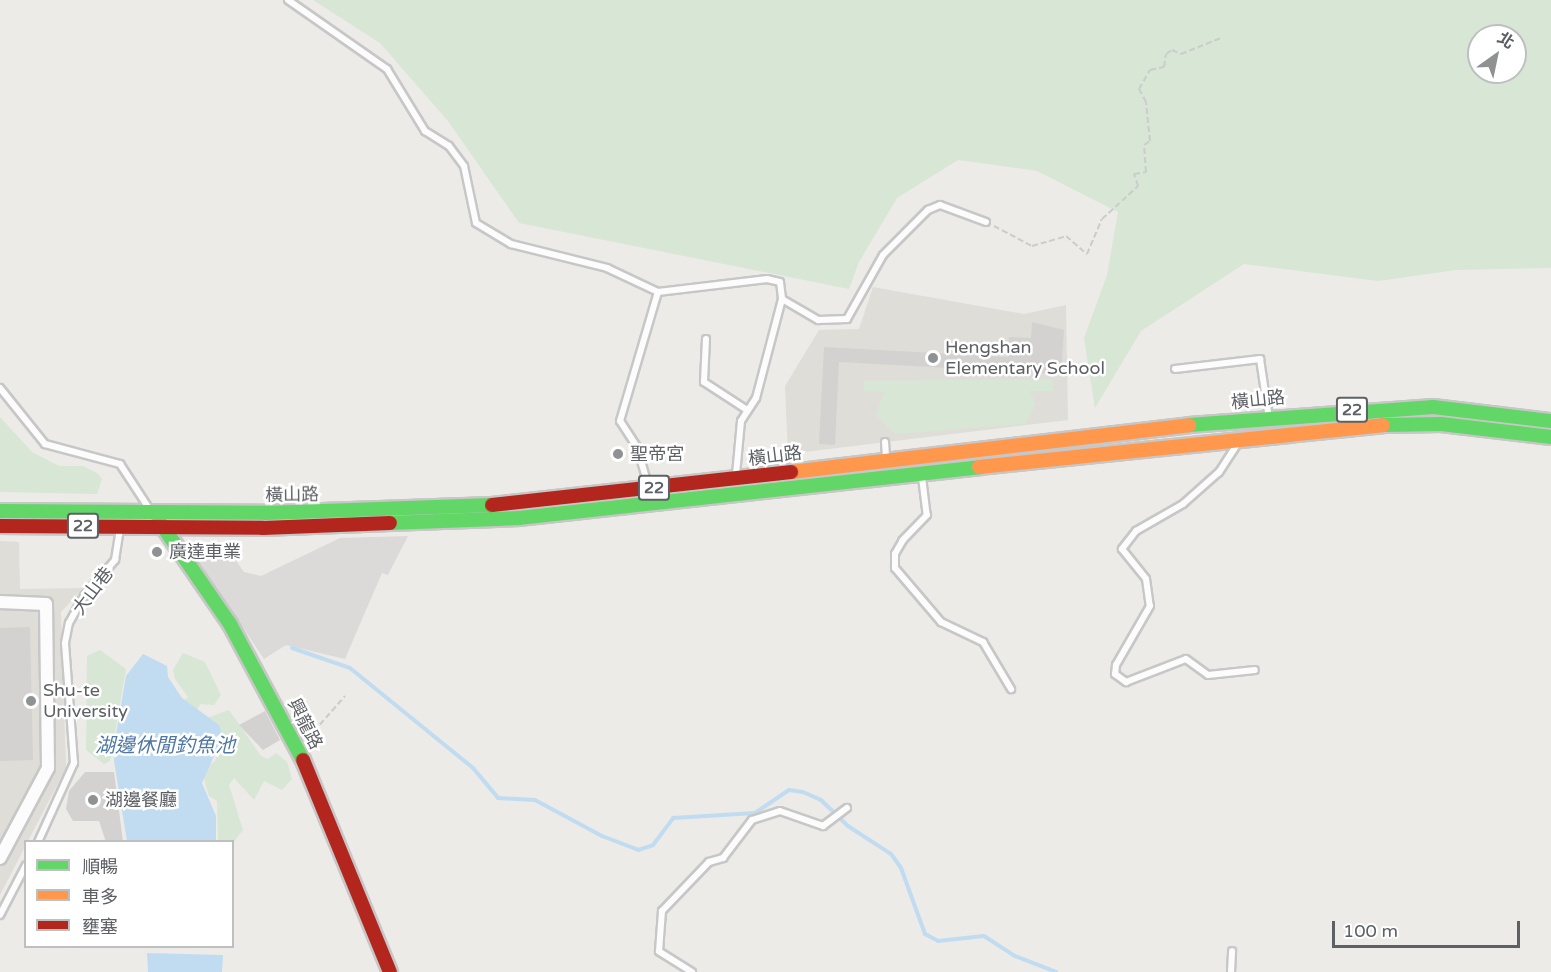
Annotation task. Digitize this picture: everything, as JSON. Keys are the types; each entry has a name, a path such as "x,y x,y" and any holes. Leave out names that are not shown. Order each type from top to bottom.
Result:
{"main road":[{"name":"橫山路","path":"0,526 363,525 519,518 650,505 735,486 886,461 1269,416 1434,407 1551,421"},
{"name":"橫山路","path":"0,511 151,513 370,511 518,504 649,489 889,479 1273,433 1441,424 1551,437"},
{"name":"興龍路","path":"151,513 166,527 230,624 299,749 390,972"}],"street":[{"path":"0,602 46,604 48,768 0,858"}],"lane":[{"path":"288,0 387,69 425,131 448,146 464,166 476,223 511,244 607,268 658,292 767,279 780,282 782,299 756,398 747,410 735,486"},
{"path":"782,299 818,320 847,319 883,255 928,210 940,206 986,222"},
{"path":"650,505 649,489 638,447 620,421 658,292"},
{"path":"706,339 704,382 747,410"},
{"path":"1175,369 1260,359 1273,433"},
{"path":"0,388 45,444 120,464 151,513"},
{"path":"1242,437 1219,472 1183,504 1136,531 1122,549 1146,579 1150,606 1116,665 1115,674 1126,682 1186,659 1208,675 1255,670"},
{"path":"885,442 889,479"},
{"path":"922,475 927,514 903,540 895,554 895,568 941,622 983,642 1011,689"},
{"name":"大山巷","path":"39,840 74,763 65,643 69,623 84,596 116,560 120,511"},
{"path":"692,972 659,951 662,911 709,862 723,858 752,820 780,811 823,826 847,808"},
{"path":"0,915 24,869"},
{"path":"1231,972 1233,951"}],"path":[{"path":"986,222 1032,246 1066,236 1087,254 1102,219 1138,186 1134,174 1146,172 1144,145 1150,141 1146,102 1139,89 1150,70 1164,67 1166,54 1172,50 1181,54 1221,38"},
{"path":"299,749 345,696"}],"shaded area":[{"name":"Hengshan Elementary School","path":"873,287 1024,314 1066,305 1068,420 788,454 785,386 819,330 859,329"},
{"path":"408,536 388,575 382,573 345,659 286,645 264,659 199,562 220,555 234,558 244,572 261,576 340,538"},
{"name":"Shu-te University","path":"0,541 19,542 20,589 83,588 61,612 66,768 29,840 24,840 24,849 0,895"}],"green space":[{"path":"313,0 1551,0 1551,268 1456,270 1378,281 1244,264 1141,331 1095,408 1084,338 1107,275 1118,212 1037,171 958,160 897,198 859,262 849,289 519,223 448,121 380,43"},
{"path":"1052,379 1053,391 1029,391 1036,404 1025,424 895,434 876,415 884,392 863,391 864,381"},
{"path":"0,417 32,452 59,466 83,466 97,473 102,479 97,494 0,492"},
{"path":"100,650 126,669 110,761 104,764 86,750 87,656"},
{"path":"183,653 205,662 221,695 214,705 200,704 196,712 180,704 188,697 175,679 173,670"},
{"path":"229,710 261,756 268,759 276,753 287,762 292,779 282,790 264,781 254,800 234,778 229,785 243,830 234,842 218,840 217,801 209,796 202,772 215,761 222,744 207,718"}],"water":[{"name":"湖邊休閒釣魚池","path":"143,654 167,666 168,677 182,698 219,725 223,736 202,783 216,816 216,840 127,840 114,761 115,740 126,676"},
{"path":"147,953 223,955 222,972 148,972"}],"building":[{"path":"1032,322 1064,330 1061,374 839,362 835,445 819,444 824,347 1008,357 1009,337 1031,338"},
{"path":"30,627 33,760 0,761 0,628"},
{"path":"265,711 280,740 263,750 239,725"},
{"name":"湖邊餐廳","path":"85,772 114,772 123,840 105,840 99,821 73,821 66,809 69,791"}],"waterway":[{"path":"292,648 350,668 473,768 498,798 535,800 602,836 638,850 653,845 673,818 755,813 789,790 803,792 821,800 848,826 891,854 901,868 925,934 938,941 984,936 1015,956 1056,972"}],"traffic: fast":[{"path":"1189,425 1433,407 1551,421"},
{"path":"1383,425 1441,424 1551,437"},
{"path":"390,523 519,518 979,467"},
{"path":"0,511 266,513 492,505"},
{"path":"159,521 230,624 303,760"}],"traffic: slow":[{"path":"791,472 1189,425"},
{"path":"979,467 1383,425"}],"traffic: jam":[{"path":"492,505 791,472"},
{"path":"0,526 263,528 390,523"},
{"path":"303,760 390,972"}],"place":[{"name":"Hengshan Elementary School","path":"933,358"},
{"name":"聖帝宮","path":"618,454"},
{"name":"廣達車業","path":"157,552"},
{"name":"Shu-te University","path":"31,701"},
{"name":"湖邊餐廳","path":"93,800"}]}
